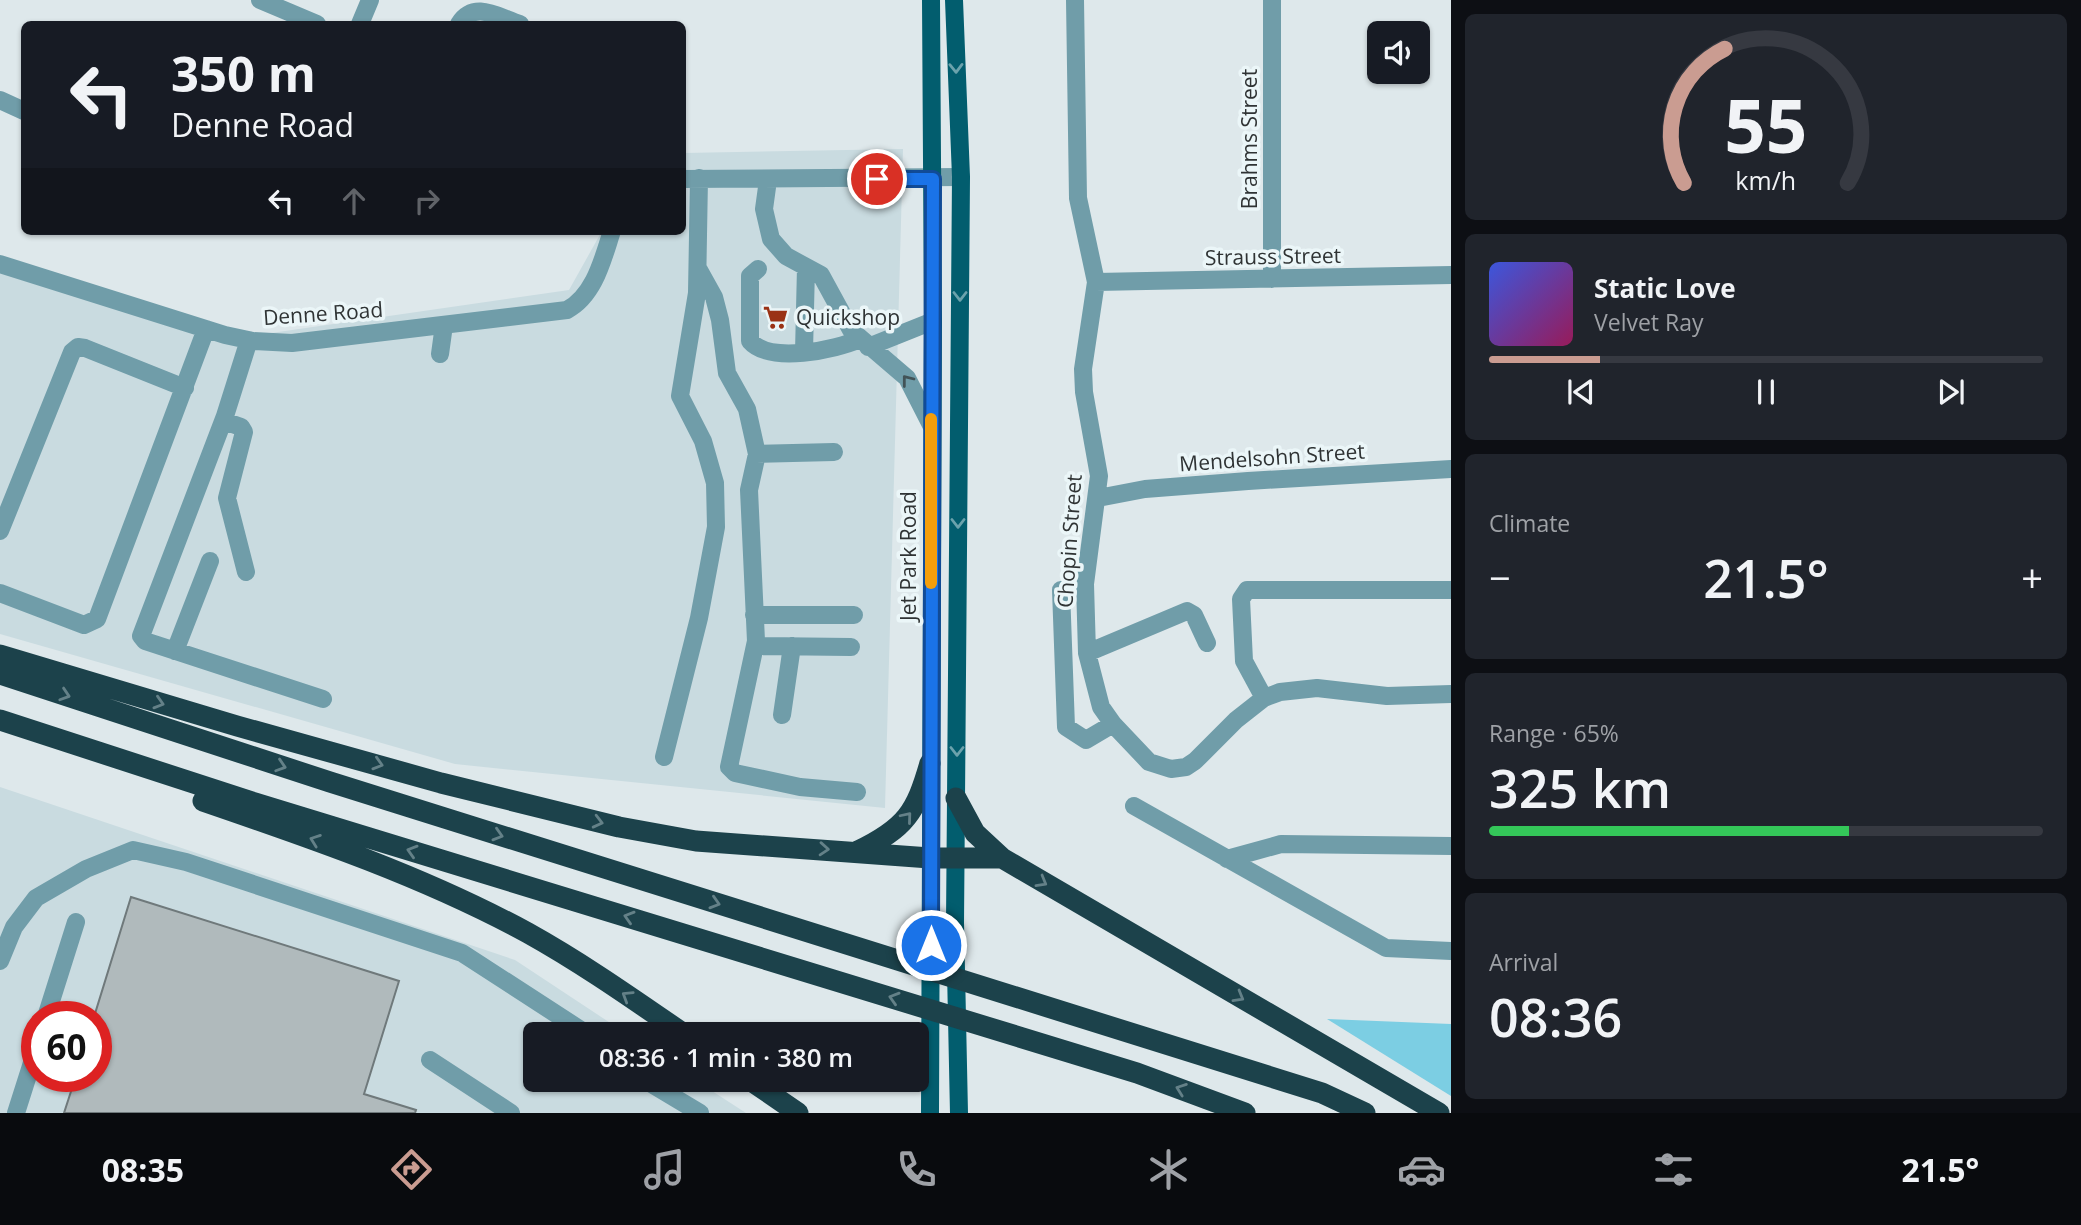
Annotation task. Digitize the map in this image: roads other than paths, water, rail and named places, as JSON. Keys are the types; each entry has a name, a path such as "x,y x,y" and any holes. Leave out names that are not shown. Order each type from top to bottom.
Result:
{"highway":[{"path":"0,655 237,726 441,783 619,827 696,841 930,858 1002,858"},
{"path":"0,674 357,790 1322,1093 1365,1113"},
{"path":"0,720 255,803 1124,1069 1245,1113"},
{"path":"0,729 291,831 429,885 528,934 665,1022"},
{"path":"858,851 902,823 919,800 930,763"},
{"path":"956,798 975,833 1002,858 1439,1113"},
{"path":"767,1092 798,1113"}],"main road":[{"name":"Jet Park Road","path":"930,1113 933,321 931,0"},
{"path":"954,0 961,177 955,923 959,1113"}],"street":[{"path":"260,0 310,21"},
{"path":"361,21 370,0"},
{"name":"Chopin Street","path":"1075,0 1078,198 1096,282 1083,382 1096,454 1098,498 1086,584 1087,653 1098,698 1113,724 1149,762 1161,768 1179,768 1195,761 1264,698"},
{"name":"Brahms Street","path":"1272,0 1272,279"},
{"path":"461,21 468,13 479,10 511,21"},
{"path":"0,100 21,110"},
{"path":"664,757 699,618 716,527 715,483 703,441 680,396 693,321 697,266 691,178 768,180 961,177"},
{"path":"768,180 764,209 766,228 786,256 821,275 829,285 846,321 864,343 907,378 931,425"},
{"name":"Denne Road","path":"0,264 206,329 248,340 292,343 555,313 573,307 584,296 598,271 611,235"},
{"path":"697,266 714,297 727,373 747,409 757,454 750,491 755,646 729,767 731,771 800,787 858,792"},
{"path":"804,352 806,267"},
{"path":"758,269 750,276 750,341 765,353 841,348 933,321"},
{"name":"Strauss Street","path":"1096,282 1451,275"},
{"path":"440,354 444,325"},
{"path":"0,593 84,625 97,619 206,329"},
{"path":"248,340 223,421 140,632 145,641 323,699"},
{"path":"0,531 72,352 78,347 185,388"},
{"path":"223,421 241,427 244,432 227,498 246,572"},
{"path":"757,454 834,452"},
{"name":"Mendelsohn Street","path":"1098,498 1145,489 1451,469"},
{"path":"176,651 210,561"},
{"path":"1061,590 1066,727 1086,740 1113,724"},
{"path":"1451,590 1247,590 1241,599 1244,661 1264,698 1302,688 1387,696 1451,694"},
{"path":"1087,653 1187,611 1194,615 1207,643"},
{"path":"754,615 854,615"},
{"path":"755,646 851,647"},
{"path":"782,715 792,646"},
{"path":"1134,806 1386,948 1451,951"},
{"path":"1227,859 1281,844 1451,845"},
{"path":"0,961 14,927 36,898 86,869 133,850 186,862 462,953 568,1022"},
{"path":"51,1001 76,922"},
{"path":"430,1060 511,1113"},
{"path":"16,1113 23,1092"},
{"path":"665,1092 700,1113"}],"place":[{"name":"Quickshop","path":"776,317"}]}
